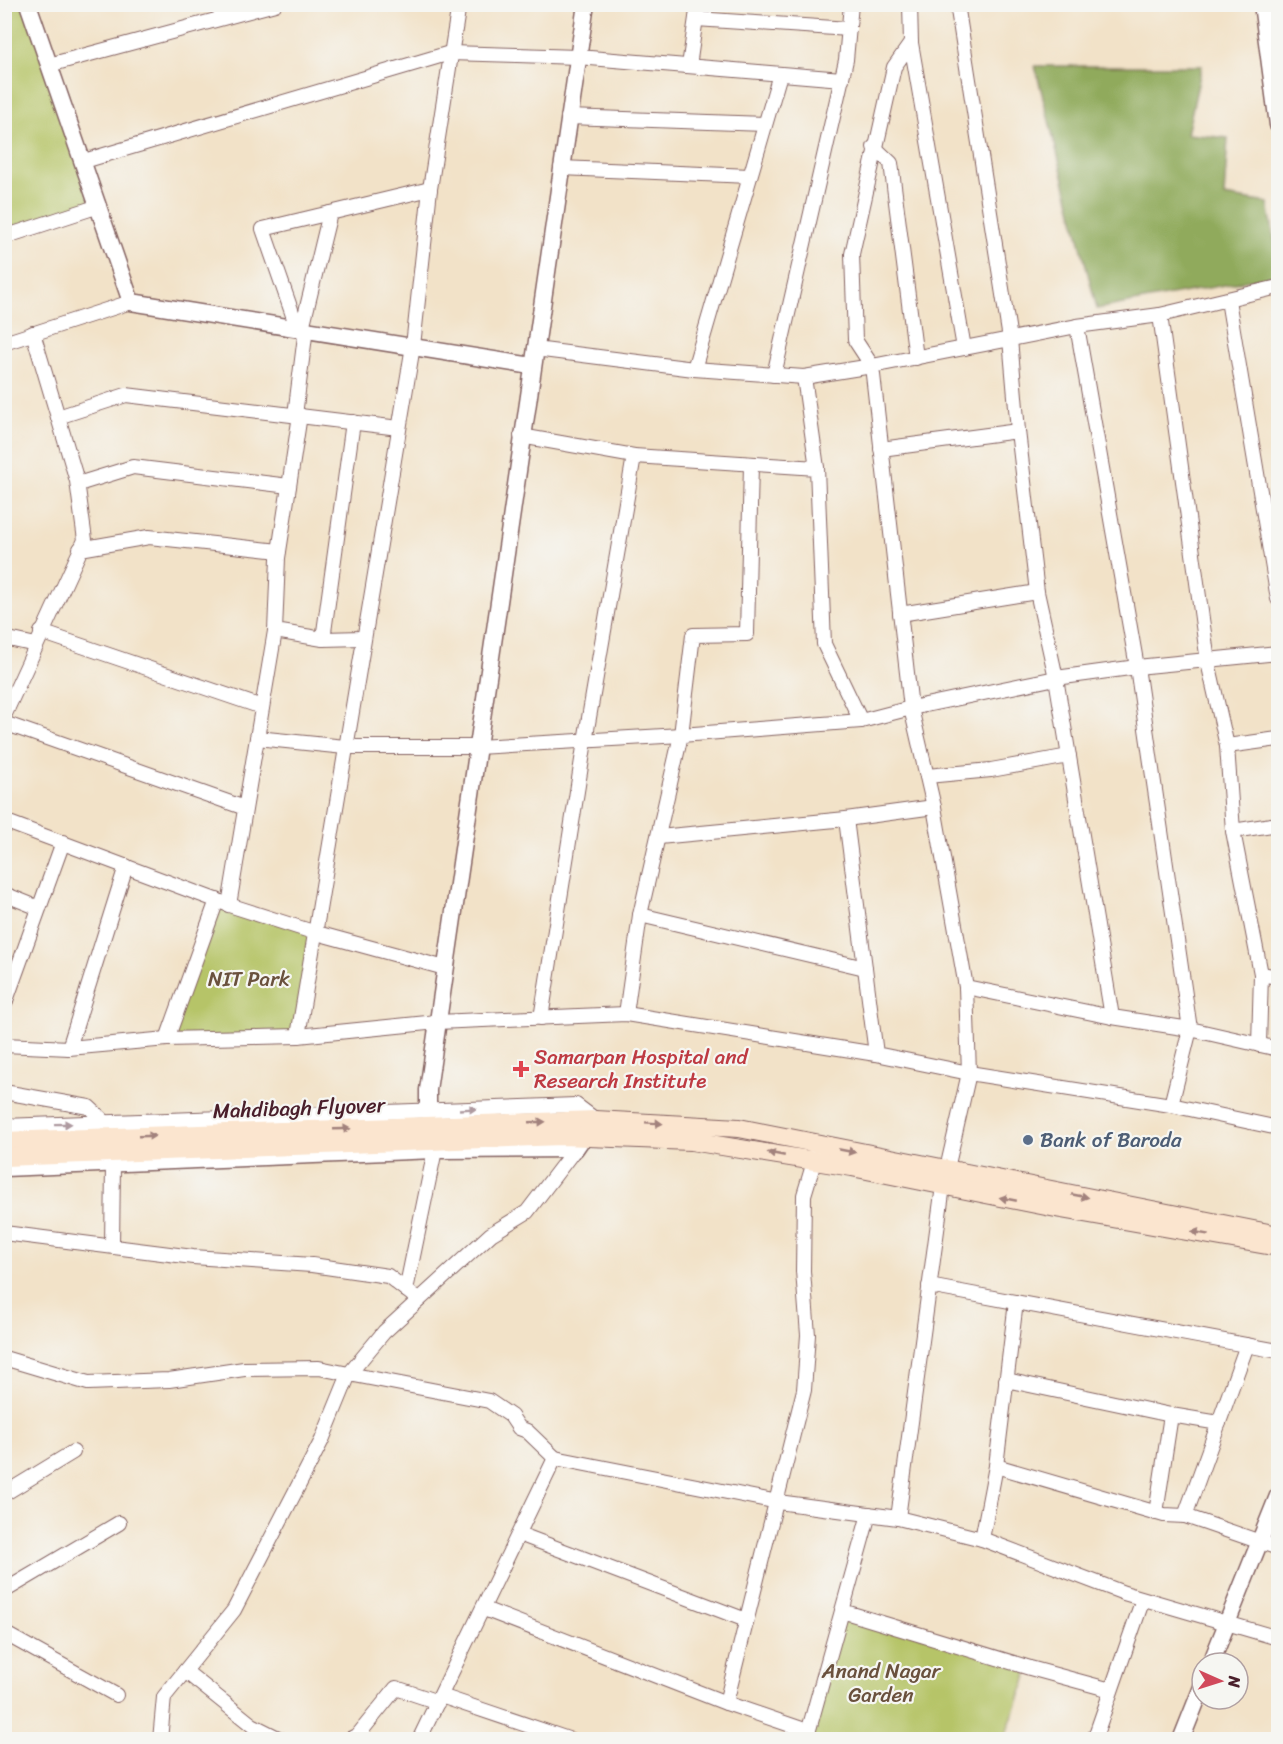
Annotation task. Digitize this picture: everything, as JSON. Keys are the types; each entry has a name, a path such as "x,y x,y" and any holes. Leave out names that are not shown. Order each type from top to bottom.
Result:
{"main road":[{"name":"Mahdibagh Flyover","path":"4,1157 571,1136 596,1120 740,1128 816,1154"},
{"path":"571,1136 691,1141 816,1154 1278,1235"},
{"name":"Mahdibagh Flyover","path":"4,1141 571,1136"},
{"path":"946,1178 1278,1247"}],"street":[{"path":"28,4 131,302"},
{"path":"49,65 274,4"},
{"path":"298,1036 313,932 412,346 430,189 459,4"},
{"path":"428,1111 428,1090 437,1022 520,436 586,4"},
{"path":"689,66 698,4"},
{"path":"774,375 842,80 850,4"},
{"path":"910,4 911,43 964,348"},
{"path":"957,4 1010,339 1018,431 1037,592 1056,678 1112,1017"},
{"path":"1262,4 1278,125"},
{"path":"696,19 849,29"},
{"path":"898,1518 946,1178 969,1073 966,987 934,807 911,708 872,366 855,340 852,254 874,147 894,67 911,43"},
{"path":"84,161 450,53 578,57 842,80"},
{"path":"694,369 780,74"},
{"path":"568,117 765,124"},
{"path":"874,147 891,163 916,358"},
{"path":"561,168 750,176"},
{"path":"302,328 263,229 430,189"},
{"path":"4,237 99,206"},
{"path":"167,1039 223,902 245,808 275,631 279,551 298,415 302,328 330,213"},
{"path":"535,349 694,369 804,377 916,358 1077,326 1160,315 1278,287"},
{"path":"1228,300 1278,599"},
{"path":"4,343 131,302 532,366"},
{"path":"1160,315 1208,662 1227,747 1233,831 1261,974 1259,1045"},
{"path":"1077,326 1137,667 1190,1029 1171,1105"},
{"path":"4,716 85,540 78,484 33,333"},
{"path":"804,377 817,468 824,644 861,721"},
{"path":"58,417 126,395 399,428"},
{"path":"323,639 353,422"},
{"path":"881,449 1018,431"},
{"path":"520,436 634,456 817,468"},
{"path":"541,1018 585,741 634,456"},
{"path":"626,1014 640,915 681,735 693,635 747,634 751,464"},
{"path":"78,484 133,467 289,486"},
{"path":"80,549 150,537 279,551"},
{"path":"900,614 1037,592"},
{"path":"275,631 323,639 363,638"},
{"path":"4,638 39,638 262,707"},
{"path":"257,738 345,747 477,747 681,735 861,721 911,708 1056,678 1137,667 1208,662 1278,653"},
{"path":"4,723 245,808"},
{"path":"1227,747 1278,739"},
{"path":"927,776 991,770 1069,756"},
{"path":"659,837 846,819 934,807"},
{"path":"846,819 876,1054"},
{"path":"4,820 223,902 313,932 445,968"},
{"path":"1233,831 1278,824"},
{"path":"4,1006 63,842"},
{"path":"69,1048 126,866"},
{"path":"4,894 39,909"},
{"path":"640,915 865,969"},
{"path":"1261,974 1278,977"},
{"path":"966,987 1112,1017 1190,1029 1278,1050"},
{"path":"4,1045 69,1048 167,1039 298,1036 437,1022 626,1014 1171,1105 1278,1128"},
{"path":"4,1092 89,1107 106,1123"},
{"path":"4,1126 576,1105 596,1120"},
{"path":"4,1168 435,1150 571,1136"},
{"path":"160,1740 164,1697 234,1610 322,1440 349,1374 384,1332 491,1234 527,1212 571,1136"},
{"path":"406,1290 435,1150"},
{"path":"726,1703 778,1502 793,1426 804,1390 808,1335 803,1271 804,1195 816,1154"},
{"path":"112,1246 114,1164"},
{"path":"4,1233 194,1257 312,1265 388,1276 419,1300"},
{"path":"929,1286 1278,1351"},
{"path":"982,1539 996,1466 1016,1302"},
{"path":"1185,1516 1247,1345"},
{"path":"4,1358 88,1383 169,1380 244,1369 319,1368 489,1401 511,1416 519,1428 527,1431 555,1458 778,1502 898,1518 982,1539 1143,1599 1278,1638"},
{"path":"1006,1380 1219,1423"},
{"path":"1155,1513 1172,1415"},
{"path":"4,1494 73,1452"},
{"path":"419,1740 555,1458"},
{"path":"996,1466 1155,1513 1185,1516 1278,1548"},
{"path":"1216,1651 1278,1496"},
{"path":"484,1609 807,1735 869,1514"},
{"path":"4,1591 119,1523"},
{"path":"519,1534 746,1620"},
{"path":"1094,1740 1143,1599"},
{"path":"842,1611 1111,1690"},
{"path":"4,1633 116,1695"},
{"path":"185,1671 252,1725 282,1740"},
{"path":"348,1740 358,1735 396,1688 439,1699 537,1734 571,1740"},
{"path":"1181,1740 1192,1711"}],"green space":[{"path":"5,5 25,5 91,204 5,229"},
{"path":"1035,66 1202,66 1187,134 1228,138 1224,196 1268,203 1278,261 1278,275 1097,309"},
{"name":"NIT Park","path":"217,900 313,932 298,1036 167,1039"},
{"name":"Anand Nagar Garden","path":"842,1611 1030,1668 1004,1739 807,1740"}],"place":[{"name":"Samarpan Hospital and Research Institute","path":"521,1069"},
{"name":"Bank of Baroda","path":"1028,1140"}]}
